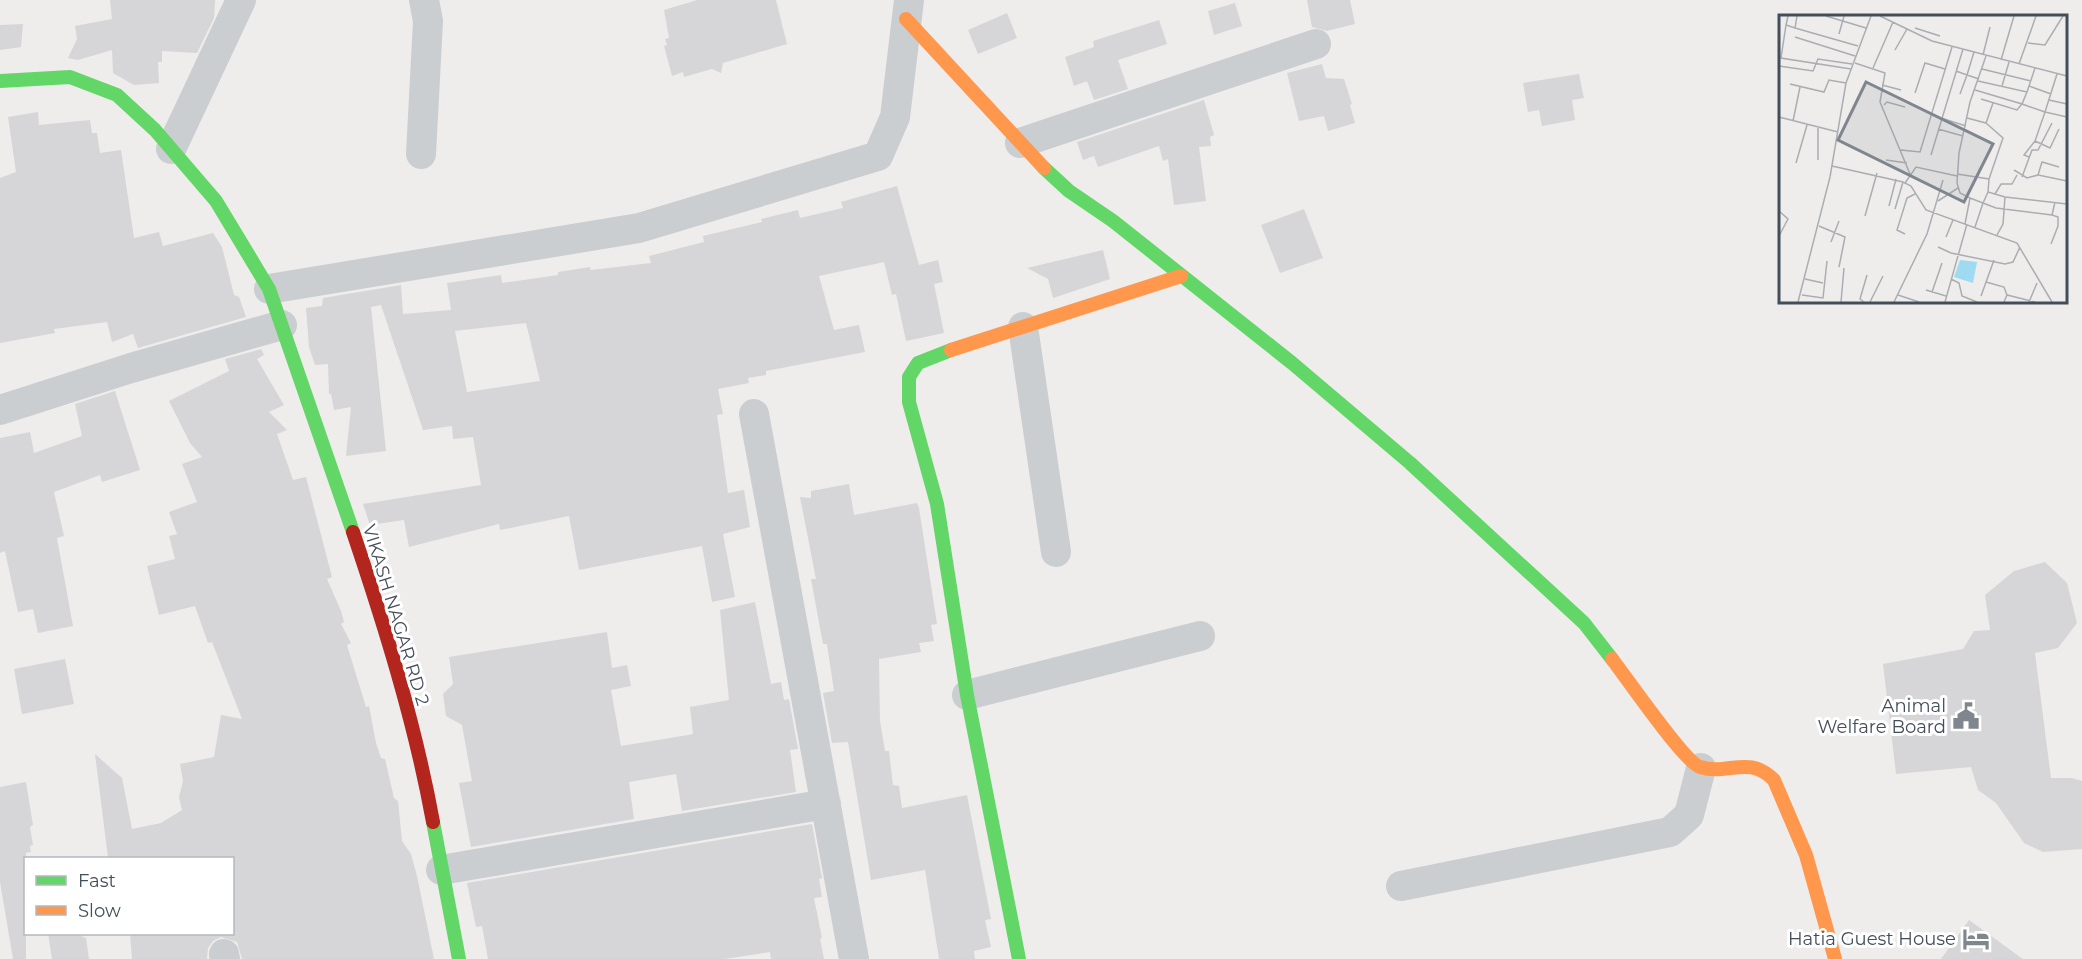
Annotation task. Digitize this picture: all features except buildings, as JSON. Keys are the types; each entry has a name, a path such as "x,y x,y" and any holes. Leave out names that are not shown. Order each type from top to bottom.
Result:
{"street":[{"path":"171,149 242,0"},
{"path":"421,154 428,21 424,0"},
{"path":"908,9 1020,143 1069,191 1113,221 1292,363 1401,456 1584,623 1651,709 1679,750 1693,764 1701,768 1753,766 1765,771 1774,780 1806,855 1835,959"},
{"path":"268,290 639,228 878,156 895,117 908,9"},
{"path":"1020,143 1316,44"},
{"name":"VIKASH NAGAR RD 2","path":"0,81 70,77 117,95 171,149 216,201 268,290 385,626 425,777 459,959"},
{"path":"1019,959 967,695 937,504 909,402 909,377 918,363 933,356 1181,276"},
{"path":"0,410 131,368 282,325"},
{"path":"1023,327 1056,552"},
{"path":"754,414 854,959"},
{"path":"967,695 1200,636"},
{"path":"1401,886 1670,832 1689,815 1701,768"},
{"path":"441,870 826,804"}],"traffic: fast":[{"path":"0,81 70,77 117,95 155,130 216,201 269,289 353,532"},
{"path":"1044,168 1069,191 1113,221 1292,363 1410,463 1584,623 1612,659"},
{"path":"951,350 918,363 909,377 909,402 937,504 967,695 1019,959"},
{"path":"433,822 459,959"}],"traffic: slow":[{"path":"906,19 1044,168"},
{"path":"951,350 1181,276"},
{"path":"1612,659 1669,736 1692,762 1710,769 1755,768 1765,772 1774,780 1806,855 1835,959"}],"traffic: jam":[{"path":"353,532 398,676 426,785 433,822"}],"place":[{"name":"Animal Welfare Board","path":"1966,716"},
{"name":"Hatia Guest House","path":"1976,939"}]}
